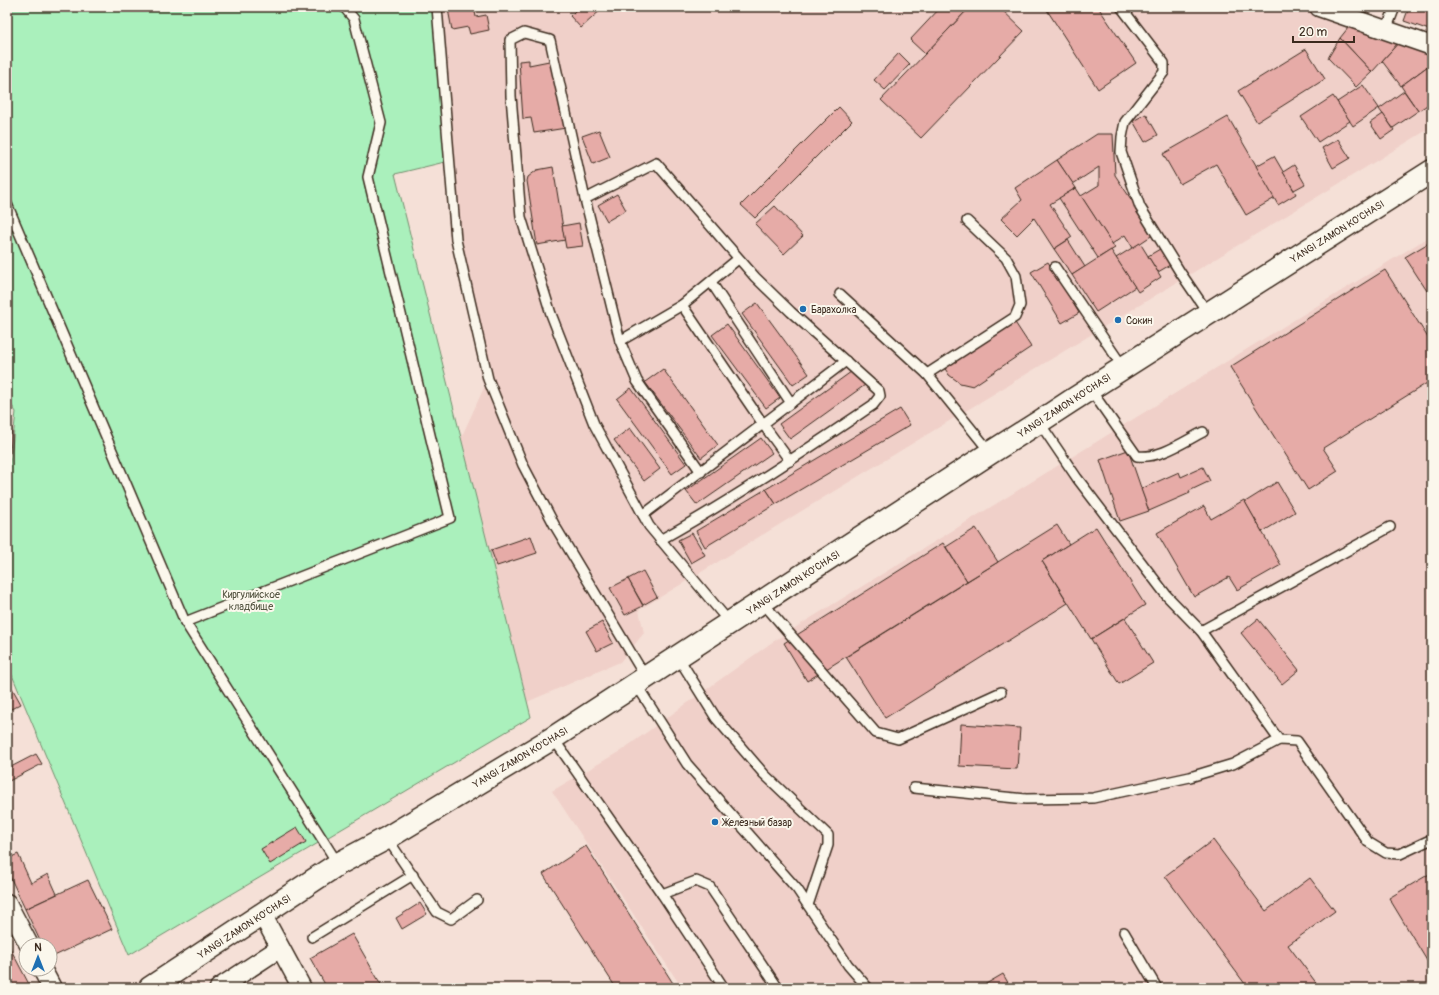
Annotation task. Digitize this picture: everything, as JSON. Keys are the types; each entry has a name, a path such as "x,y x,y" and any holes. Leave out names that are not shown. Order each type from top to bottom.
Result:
{"street":[{"path":"1319,7 1432,46"},
{"name":"YANGI ZAMON KO'CHASI","path":"150,988 338,864 387,838 553,738 1123,367 1432,170"},
{"path":"7,903 25,937"},
{"path":"262,914 302,988"},
{"path":"219,988 280,948"},
{"path":"46,977 52,988"}],"lane":[{"path":"185,622 450,518 368,176 381,123 354,19 344,7"},
{"path":"437,7 456,240 488,379 523,465 687,764 797,889 848,964 868,988"},
{"path":"1121,7 1164,63 1164,72 1125,122 1121,152 1140,207 1208,314"},
{"path":"1386,30 1395,7"},
{"path":"700,472 637,381 620,341 585,199 550,40 524,34 510,40 511,96 521,217 551,314 594,424 649,526 730,623"},
{"path":"585,199 656,163 755,277 879,391 880,396 873,405 714,510 660,540"},
{"path":"7,204 185,622 338,864"},
{"path":"927,374 1015,317 1020,305 1016,276 1006,258 967,221"},
{"path":"620,341 682,305 738,259"},
{"path":"1055,267 1123,367"},
{"path":"711,282 792,402"},
{"path":"840,294 927,374 990,453"},
{"path":"682,305 790,461"},
{"path":"643,515 846,361"},
{"path":"1090,389 1137,456 1144,457 1159,454 1203,432"},
{"path":"1039,422 1077,478 1167,596 1200,631 1279,740"},
{"path":"1200,631 1390,527"},
{"path":"762,602 876,733 898,739 1001,692"},
{"path":"678,657 716,718 764,774 828,835 828,846 808,905"},
{"path":"553,738 662,894 724,988"},
{"path":"914,788 1026,799 1092,798 1190,777 1234,764 1279,740 1297,741 1368,842 1386,853 1400,854 1432,840"},
{"path":"387,838 437,912 451,919 477,900"},
{"path":"312,937 413,876"},
{"path":"662,894 696,880 710,887 778,988"},
{"path":"1124,932 1157,988"}],"shaded area":[{"name":"Барахолка","path":"443,7 1312,7 1432,49 1432,127 639,610 644,633 620,662 527,702 461,438 488,379 456,240 437,9"},
{"path":"1432,235 1432,988 682,988 552,791 622,750 771,643 801,624"}],"green space":[{"name":"Киргулийское кладбище","path":"7,7 434,7 453,160 395,174 531,717 129,955 7,663 7,490 16,412 7,398"}],"building":[{"path":"457,7 474,7 476,17 486,15 489,30 470,34 468,27 452,30 448,9"},
{"path":"579,7 604,7 581,28 570,16"},
{"path":"941,7 970,7 925,54 910,40"},
{"path":"970,7 999,7 1024,31 921,138 881,100"},
{"path":"1045,7 1098,7 1136,63 1098,89"},
{"path":"1409,7 1432,7 1432,31 1404,21"},
{"path":"1352,23 1401,40 1372,72 1340,38"},
{"path":"1340,38 1372,72 1356,87 1328,58"},
{"path":"1401,40 1432,52 1432,63 1401,86 1382,61"},
{"path":"1306,49 1325,79 1257,122 1238,91"},
{"path":"899,53 910,64 885,90 874,80"},
{"path":"529,60 529,65 554,60 566,128 534,133 531,118 523,119 519,61"},
{"path":"1432,63 1432,102 1418,111 1401,86"},
{"path":"1363,85 1379,108 1353,126 1337,102"},
{"path":"1404,91 1418,111 1393,128 1379,109"},
{"path":"1333,96 1350,121 1318,142 1301,117"},
{"path":"839,107 852,121 755,218 741,205"},
{"path":"1146,114 1158,135 1145,142 1133,121"},
{"path":"1383,114 1394,130 1381,139 1370,123"},
{"path":"1228,117 1275,198 1246,215 1216,164 1180,184 1163,154"},
{"path":"599,130 610,157 593,164 582,136"},
{"path":"1097,134 1113,134 1115,175 1154,234 1133,248 1125,235 1112,244 1081,196 1099,185 1099,167 1073,184 1057,160"},
{"path":"1338,139 1350,158 1333,168 1322,148"},
{"path":"1274,156 1296,194 1278,205 1256,166"},
{"path":"1057,160 1076,188 1050,204 1072,237 1054,249 1034,218 1017,235 1001,219 1022,200 1015,188"},
{"path":"1294,165 1305,184 1294,190 1283,172"},
{"path":"553,167 565,240 537,245 527,181 528,177 537,170"},
{"path":"1076,188 1115,248 1098,258 1059,198"},
{"path":"617,194 626,210 607,221 598,205"},
{"path":"775,206 803,236 784,254 755,224"},
{"path":"579,223 583,246 566,248 562,226"},
{"path":"1068,240 1085,267 1072,275 1054,249"},
{"path":"1432,241 1432,288 1427,291 1405,257"},
{"path":"1140,243 1161,277 1138,292 1116,258"},
{"path":"1160,249 1170,265 1158,272 1148,256"},
{"path":"1111,250 1135,287 1096,312 1072,275"},
{"path":"1048,262 1079,313 1062,323 1031,272"},
{"path":"1385,270 1432,344 1432,380 1323,448 1338,471 1308,490 1230,367"},
{"path":"757,303 809,374 793,385 742,314"},
{"path":"1014,321 1031,347 973,386 960,383 949,375 944,367"},
{"path":"727,324 780,398 766,408 712,335"},
{"path":"663,369 718,445 701,458 645,382"},
{"path":"855,369 865,385 790,439 779,424"},
{"path":"631,388 686,464 672,474 617,399"},
{"path":"900,409 910,425 776,504 766,489"},
{"path":"12,420 10,453 7,454 7,421"},
{"path":"630,428 660,469 644,481 614,440"},
{"path":"761,438 772,453 697,505 686,491"},
{"path":"1128,450 1149,511 1120,521 1100,460"},
{"path":"1203,467 1210,481 1189,491 1190,493 1149,511 1141,489 1179,472 1181,477"},
{"path":"1277,482 1295,512 1262,532 1245,502"},
{"path":"766,489 776,504 705,547 696,531"},
{"path":"1244,500 1281,565 1237,590 1229,577 1194,597 1157,533 1204,506 1211,519"},
{"path":"1057,525 1069,544 1042,561 1068,603 885,718 846,657"},
{"path":"1096,527 1145,605 1091,639 1042,561"},
{"path":"976,528 998,562 967,581 946,547"},
{"path":"692,533 705,555 691,563 678,540"},
{"path":"531,536 537,553 497,566 491,550"},
{"path":"943,543 967,581 807,681 784,643"},
{"path":"643,571 657,597 643,605 628,579"},
{"path":"628,579 643,606 625,615 610,588"},
{"path":"1125,618 1153,663 1119,684 1091,639"},
{"path":"1258,619 1299,670 1282,684 1241,633"},
{"path":"602,622 613,643 597,651 586,631"},
{"path":"12,688 21,704 7,711 7,691"},
{"path":"961,724 1020,728 1017,769 959,766"},
{"path":"36,754 42,764 7,782 7,769"},
{"path":"297,827 306,842 270,864 261,849"},
{"path":"1213,840 1266,911 1310,878 1335,911 1288,945 1320,988 1248,988 1165,876"},
{"path":"586,846 676,988 616,988 543,874"},
{"path":"18,854 31,883 48,874 57,894 25,909 7,870 7,859"},
{"path":"1431,873 1432,875 1432,969 1389,898"},
{"path":"88,880 112,929 58,954 58,937 38,937 25,909"},
{"path":"420,903 427,914 402,929 396,918"},
{"path":"352,934 383,988 327,988 310,958"},
{"path":"9,946 18,963 18,977 25,977 31,988 7,988 7,947"},
{"path":"1003,974 1011,988 979,988"}],"place":[{"name":"Барахолка","path":"803,309"},
{"name":"Сокин","path":"1118,320"},
{"name":"Железный базар","path":"715,822"}]}
